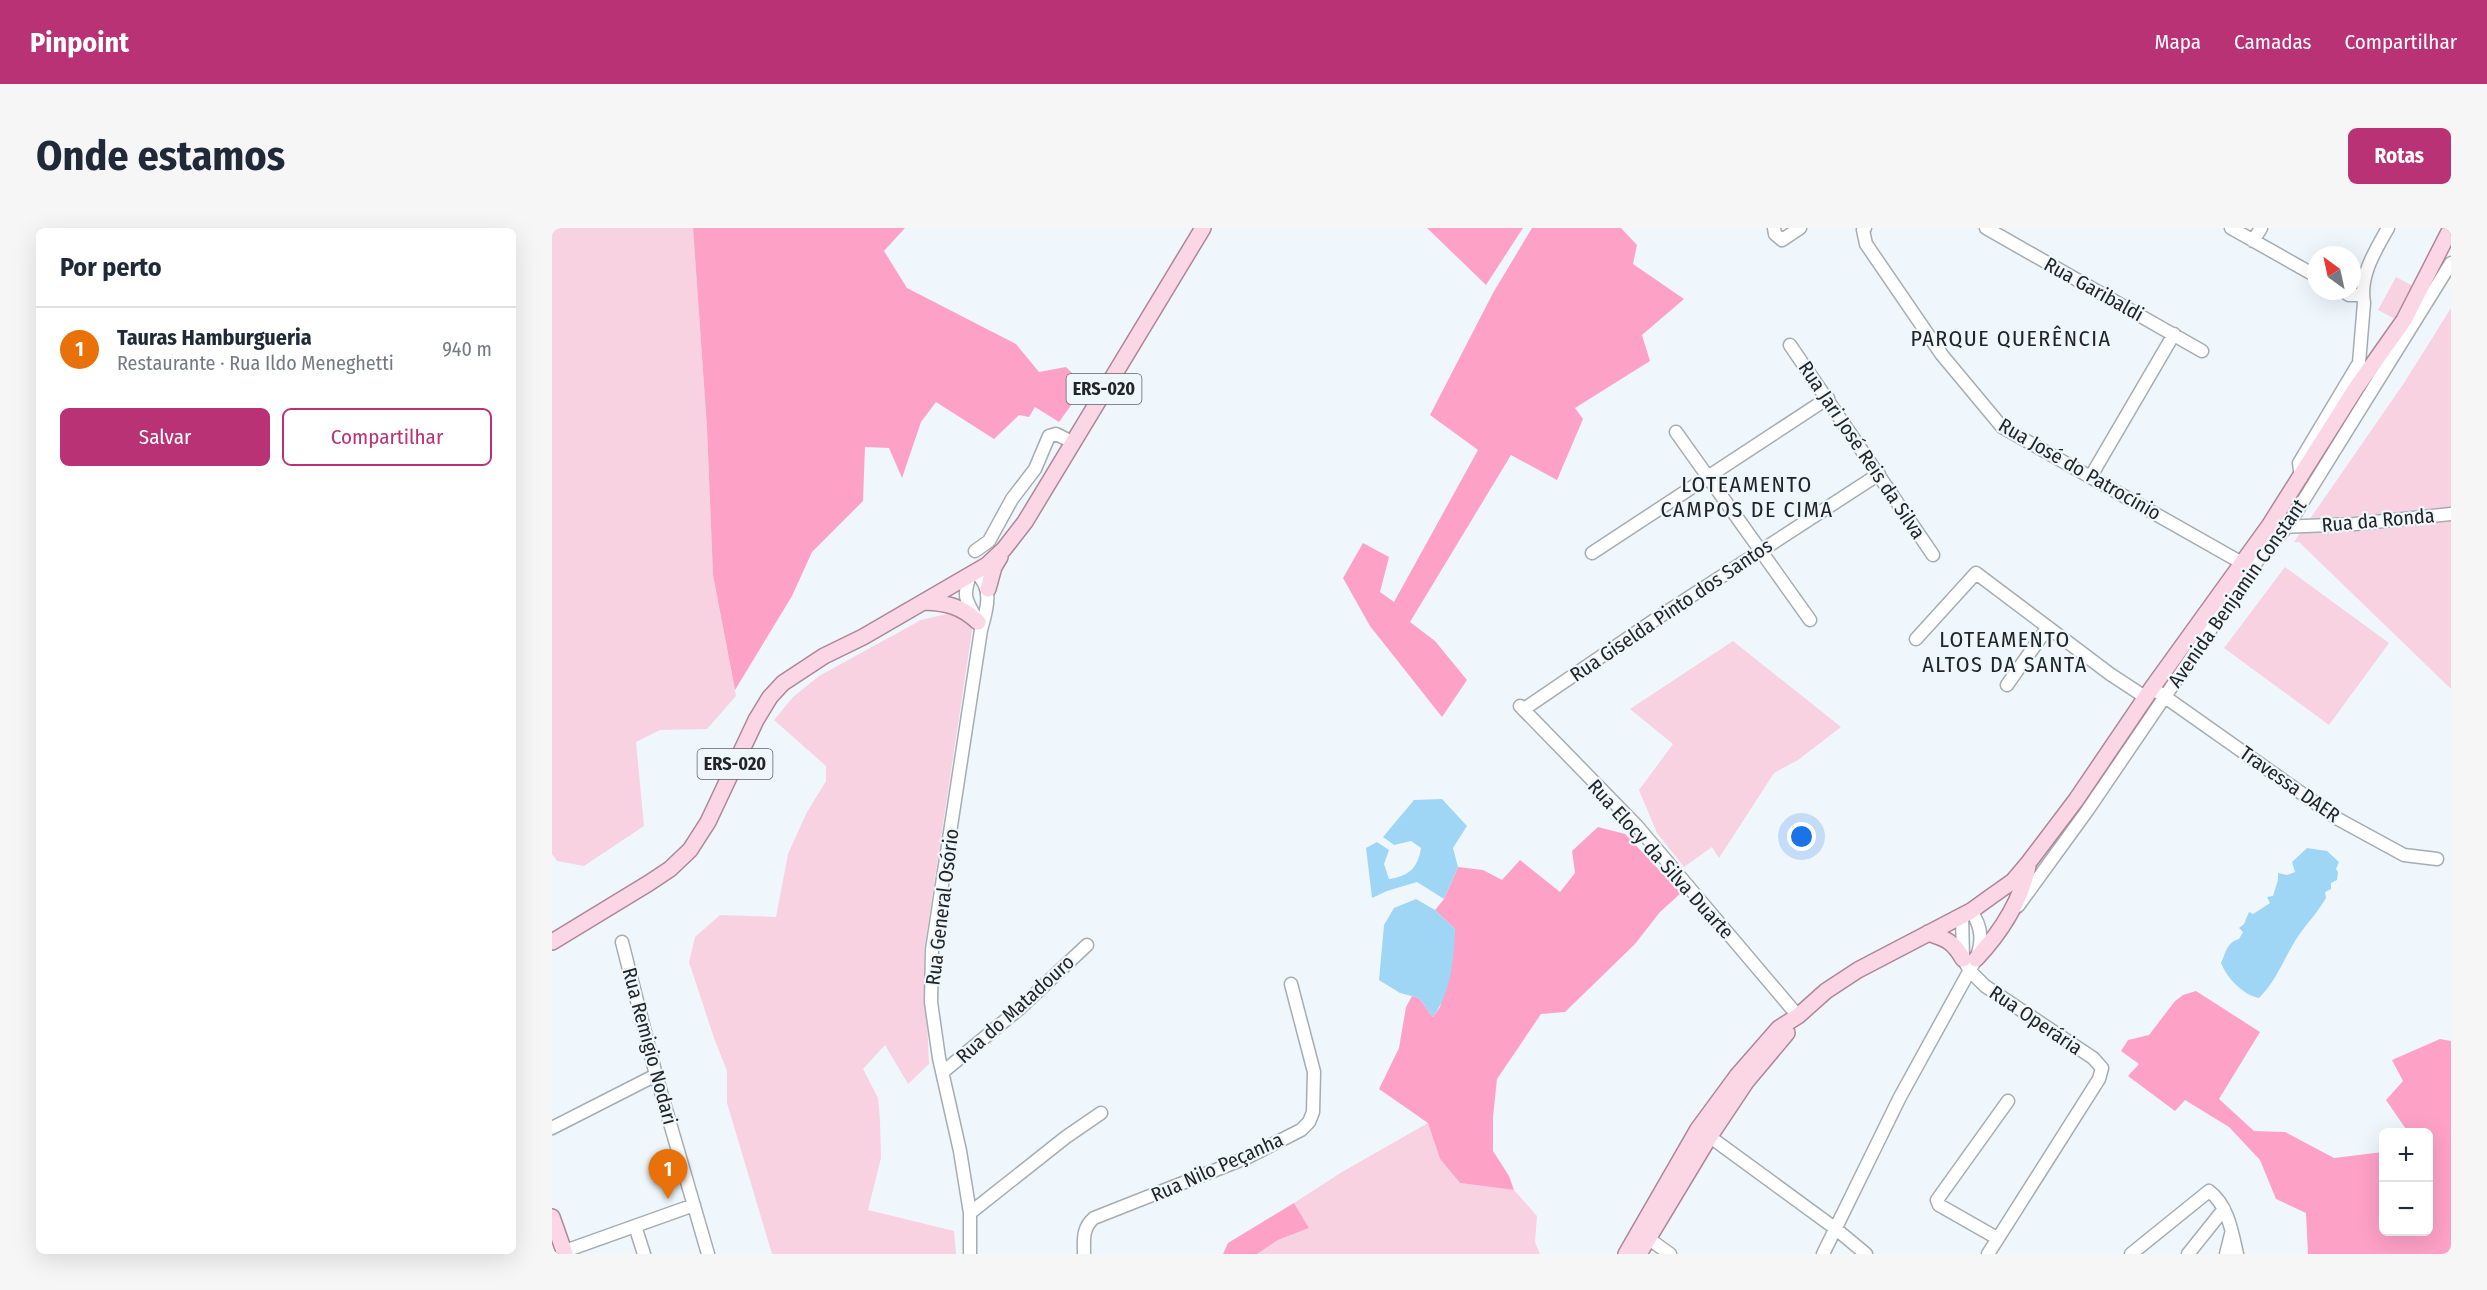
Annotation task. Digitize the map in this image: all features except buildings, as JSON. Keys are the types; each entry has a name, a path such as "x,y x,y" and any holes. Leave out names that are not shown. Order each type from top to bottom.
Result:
{"main road":[{"name":"ERS-020","path":"553,940 649,883 670,869 690,850 708,822 756,720 770,696 783,683 824,656 925,602 972,573 1006,547 1025,522 1203,228"},
{"name":"Avenida Benjamin Constant","path":"1626,1254 1643,1235 1704,1133 1757,1052 1779,1028 1798,1016 1826,991 1858,970 1966,913 1989,898 2013,880 2029,862 2154,694 2301,478 2356,388 2404,320 2451,228"},
{"path":"988,589 994,567 1006,547"},
{"path":"925,602 948,603 958,607 979,626"},
{"path":"1928,933 1956,946 1969,963 1993,940 2010,915 2026,878 2029,862"},
{"path":"1989,898 2005,904 2010,915"},
{"path":"552,1217 561,1249"},
{"name":"Avenida Benjamin Constant","path":"1639,1254 1643,1235"}],"street":[{"path":"1774,228 1775,234 1782,240 1800,228"},
{"name":"Rua Garibaldi","path":"1986,228 2202,351"},
{"path":"2231,228 2307,271"},
{"path":"2253,241 2261,228"},
{"name":"Avenida Benjamin Constant","path":"2356,388 2364,303 2362,295 2367,266 2388,228"},
{"name":"Rua José do Patrocínio","path":"1864,229 1866,244 1942,356 2002,427 2242,563"},
{"name":"Avenida Benjamin Constant","path":"2010,915 2028,894 2087,811 2154,694 2264,551 2287,527 2451,263"},
{"path":"2091,476 2174,334"},
{"name":"Rua Jari José Reis da Silva","path":"1790,345 1934,555"},
{"name":"Avenida Benjamin Constant","path":"2301,478 2300,463 2359,362"},
{"path":"1592,553 1828,398"},
{"path":"1676,432 1810,620"},
{"path":"975,551 989,541 1012,499 1035,469 1049,436 1056,434 1072,442"},
{"path":"1035,469 1052,476"},
{"name":"Rua Giselda Pinto dos Santos","path":"1522,707 1879,474"},
{"name":"Rua da Ronda","path":"2269,526 2355,524 2451,514"},
{"path":"994,531 1006,547"},
{"path":"979,626 965,598 965,591 972,573 982,578 988,589"},
{"name":"Travessa DAER","path":"1916,639 1976,573 2048,627 2154,694 2337,819 2404,855 2437,859"},
{"name":"Rua General Osório","path":"970,1254 970,1213 931,1002 932,950 979,626 985,616 988,589"},
{"path":"2007,685 2048,627"},
{"name":"Rua Elocy da Silva Duarte","path":"1522,707 1637,826 1798,1016"},
{"path":"1966,913 1969,963"},
{"path":"1823,1254 1900,1097 1969,963 1982,943 1979,926 1966,913"},
{"name":"Rua Remigio Nodari","path":"622,942 656,1075 708,1254"},
{"name":"Rua do Matadouro","path":"943,1072 1018,1009 1087,945"},
{"name":"Rua Operária","path":"1969,963 1985,986 2093,1058 2102,1068 2099,1079 1997,1238"},
{"name":"Rua Nilo Peçanha","path":"1084,1254 1084,1233 1094,1218 1246,1158 1301,1130 1309,1122 1313,1112 1314,1072 1291,984"},
{"path":"552,1128 656,1075"},
{"path":"1988,1254 1997,1238 1940,1205 1937,1200 2008,1101"},
{"path":"970,1213 1066,1137 1101,1113"},
{"path":"1704,1133 1836,1229 1866,1254"},
{"path":"2131,1254 2210,1191 2224,1209 2232,1229 2237,1254"},
{"path":"561,1249 635,1226 694,1204"},
{"path":"2188,1254 2224,1209"},
{"path":"635,1226 644,1254"},
{"path":"2226,1254 2232,1229"},
{"path":"1643,1235 1670,1254"}],"shaded area":[{"path":"552,228 693,228 707,428 713,575 736,696 707,729 660,730 636,742 644,826 584,866 557,861 552,854"},
{"path":"693,228 905,228 884,251 907,288 1016,344 1039,372 1066,367 1085,386 1059,422 1035,407 1029,417 1019,415 994,439 936,402 921,422 902,478 889,448 865,447 863,501 812,552 792,596 735,690 713,575 707,428"},
{"path":"1427,228 1523,228 1486,285"},
{"path":"1532,228 1621,228 1637,245 1633,264 1684,299 1642,335 1650,361 1575,408 1583,419 1557,480 1511,455 1410,622 1435,641 1467,680 1442,717 1370,626 1343,578 1363,543 1389,557 1380,592 1394,602 1478,450 1430,415 1493,293"},
{"path":"2396,277 2415,287 2397,320 2378,310"},
{"path":"2451,308 2451,689 2299,542 2294,542 2404,383"},
{"path":"2285,567 2389,643 2329,725 2224,648"},
{"path":"951,613 973,624 924,951 929,1064 908,1084 885,1045 863,1069 878,1098 880,1121 881,1158 868,1210 954,1231 956,1254 772,1254 727,1103 727,1071 689,962 695,937 720,915 776,917 788,854 807,812 826,781 826,766 774,720 793,697 819,676 921,620"},
{"path":"1733,641 1841,727 1798,760 1774,773 1719,858 1712,847 1684,867 1657,833 1639,790 1673,744 1630,709"},
{"path":"1598,827 1625,834 1681,893 1660,912 1635,944 1565,1012 1541,1014 1497,1079 1493,1117 1493,1151 1509,1176 1514,1190 1460,1183 1440,1159 1428,1123 1379,1089 1399,1048 1406,1007 1412,996 1419,998 1433,1017 1440,1007 1455,929 1435,910 1444,899 1458,867 1483,870 1502,880 1520,860 1560,892 1575,873 1572,851"},
{"path":"2196,991 2260,1032 2219,1099 2254,1131 2285,1132 2334,1158 2379,1152 2379,1236 2433,1236 2433,1128 2405,1128 2386,1100 2403,1081 2392,1060 2440,1039 2451,1041 2451,1254 2308,1254 2306,1213 2276,1199 2260,1160 2229,1127 2185,1100 2175,1111 2128,1076 2139,1064 2121,1051 2128,1040 2149,1035 2175,1001 2183,995"},
{"path":"1428,1123 1440,1159 1460,1183 1514,1190 1537,1216 1535,1242 1540,1254 1257,1254 1278,1240 1309,1228 1294,1203 1342,1172"},
{"path":"1294,1203 1309,1228 1278,1240 1257,1254 1223,1254 1228,1243"}],"water":[{"path":"1442,799 1467,826 1453,848 1458,867 1444,899 1417,882 1372,898 1366,848 1377,842 1389,850 1384,864 1389,879 1407,873 1418,861 1421,848 1411,841 1394,845 1383,837 1414,800"},
{"path":"2307,848 2327,851 2339,862 2336,869 2337,880 2331,883 2331,889 2325,892 2326,898 2299,935 2271,983 2259,998 2253,996 2236,985 2227,974 2221,963 2225,952 2239,939 2243,932 2239,928 2244,924 2249,912 2253,914 2270,903 2267,897 2273,896 2278,873 2287,875 2295,872 2292,862"},
{"path":"1416,899 1435,910 1455,929 1448,986 1433,1017 1419,998 1400,993 1379,980 1384,925 1394,908"}],"place":[{"name":"Tauras Hamburgueria","path":"668,1199"}],"district":[{"name":"PARQUE QUERÊNCIA","path":"2011,338"},
{"name":"LOTEAMENTO CAMPOS DE CIMA","path":"1747,496"},
{"name":"LOTEAMENTO ALTOS DA SANTA","path":"2005,652"}]}
